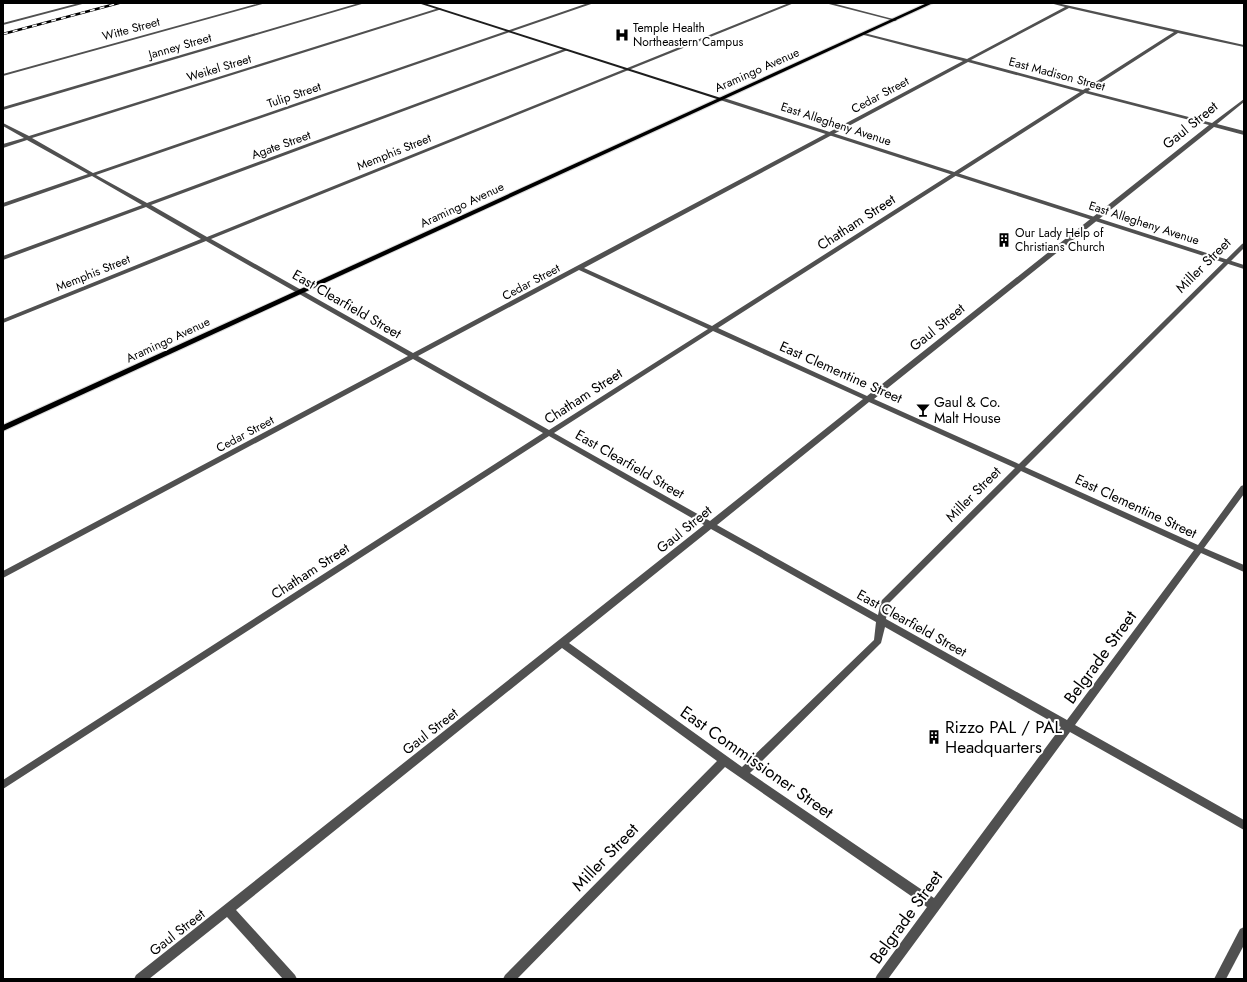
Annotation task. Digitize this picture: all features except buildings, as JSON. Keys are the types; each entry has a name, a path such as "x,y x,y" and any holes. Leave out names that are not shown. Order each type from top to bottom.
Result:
{"main road":[{"name":"East Allegheny Avenue","path":"420,3 722,99"},
{"name":"Aramingo Avenue","path":"3,428 931,3"}],"street":[{"path":"3,24 84,3"},
{"name":"Witte Street","path":"3,75 264,3"},
{"name":"Janney Street","path":"3,109 364,3"},
{"name":"Tulip Street","path":"3,206 592,3"},
{"name":"Memphis Street","path":"3,321 792,3"},
{"path":"827,3 894,20"},
{"path":"1052,3 1244,46"},
{"name":"Cedar Street","path":"3,575 1068,7"},
{"name":"Weikel Street","path":"3,146 440,9"},
{"name":"Chatham Street","path":"3,785 549,433 1178,31"},
{"name":"East Madison Street","path":"865,34 1244,133"},
{"name":"Agate Street","path":"3,258 566,50"},
{"name":"East Allegheny Avenue","path":"722,99 1244,267"},
{"name":"Gaul Street","path":"140,979 563,644 1244,100"},
{"name":"East Clearfield Street","path":"3,124 1244,825"},
{"name":"Miller Street","path":"743,773 878,641 880,620 884,603 1244,245"},
{"name":"East Clementine Street","path":"579,268 1244,569"},
{"name":"Belgrade Street","path":"881,979 1244,488"},
{"name":"East Commissioner Street","path":"563,644 743,773 934,906"},
{"name":"Miller Street","path":"509,979 725,760"},
{"path":"228,910 291,979"},
{"path":"1220,979 1244,933"}],"railway":[{"path":"3,34 119,3"}],"place":[{"name":"Temple Health Northeastern Campus","path":"622,35"},
{"name":"Our Lady Help of Christians Church","path":"1004,240"},
{"name":"Gaul & Co. Malt House","path":"923,410"},
{"name":"Rizzo PAL / PAL Headquarters","path":"934,737"}]}
